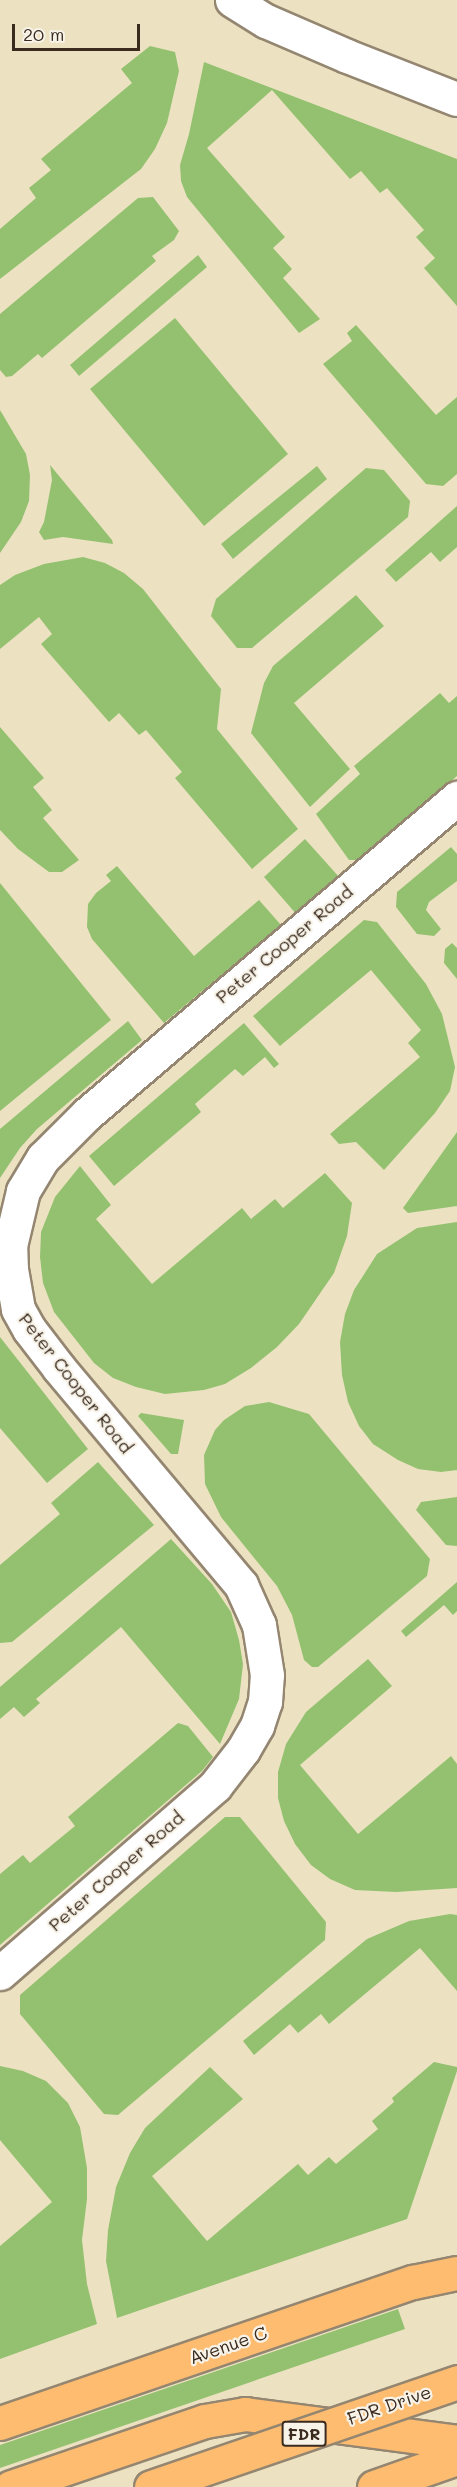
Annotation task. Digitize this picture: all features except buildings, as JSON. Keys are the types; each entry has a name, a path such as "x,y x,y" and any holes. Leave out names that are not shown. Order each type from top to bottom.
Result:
{"main road":[{"name":"Avenue C","path":"0,2423 455,2269"},
{"name":"FDR Drive","path":"151,2487 457,2382"},
{"path":"11,2487 205,2421 245,2414 457,2442"},
{"path":"374,2487 457,2458"}],"street":[{"path":"232,0 257,17 327,48 457,99"},
{"name":"Peter Cooper Road","path":"0,1973 214,1786 243,1750 257,1726 266,1702 267,1675 259,1625 241,1585 59,1368 29,1329 18,1309 11,1270 10,1246 23,1191 43,1158 87,1114 457,798"}],"green space":[{"path":"150,46 175,52 179,71 167,123 155,149 141,169 0,279 0,229 36,198 29,188 51,170 41,159 132,83 121,69"},
{"path":"204,62 457,159 457,306 424,268 435,258 416,237 424,230 387,188 380,193 361,171 350,179 272,90 207,148 285,237 273,248 292,269 283,278 320,319 299,333 187,197 181,181 180,165"},
{"path":"153,197 179,231 174,240 152,256 156,261 42,358 38,354 12,376 6,377 0,370 0,314 138,198"},
{"path":"198,255 207,267 79,376 70,365"},
{"path":"175,318 288,454 204,526 90,389"},
{"path":"356,325 436,415 457,397 457,474 443,486 426,484 323,364 352,341 347,333"},
{"path":"0,410 26,454 30,475 29,501 21,522 0,553"},
{"path":"50,465 113,544 63,537 44,540 39,532 44,522 52,480"},
{"path":"317,466 327,479 233,559 221,544"},
{"path":"366,468 384,470 410,501 408,517 252,648 237,648 211,616 216,599"},
{"path":"457,506 457,547 440,562 431,552 396,582 385,570"},
{"path":"83,557 105,563 124,573 143,589 221,689 217,729 298,829 252,869 175,778 182,772 146,730 139,735 119,713 109,722 41,644 52,634 39,617 0,649 0,585 15,575 44,564"},
{"path":"356,595 384,626 294,703 350,769 310,807 251,733 264,683 273,666"},
{"path":"440,693 449,703 457,696 457,776 360,860 349,860 316,814 360,774 354,766"},
{"path":"0,727 44,778 33,787 52,810 43,818 79,860 62,872 49,872 18,849 0,830"},
{"path":"305,839 340,878 298,916 264,877"},
{"path":"451,847 457,854 457,881 429,902 426,910 441,929 434,936 417,934 396,907 397,892"},
{"path":"117,866 194,956 259,900 281,925 164,1023 92,939 87,927 88,904 96,893 111,881 106,875"},
{"path":"0,883 111,1020 0,1111"},
{"path":"364,920 377,922 426,984 442,1014 455,1067 450,1091 435,1113 384,1170 356,1142 339,1144 330,1134 420,1057 408,1043 421,1030 371,970 280,1046 253,1016"},
{"path":"452,943 457,948 457,979 444,963 445,949"},
{"path":"128,1021 142,1040 37,1129 20,1148 0,1178 0,1129"},
{"path":"244,1023 279,1064 274,1068 265,1057 243,1076 235,1069 195,1104 201,1112 114,1186 89,1156"},
{"path":"457,1132 457,1206 408,1213 403,1208"},
{"path":"80,1166 111,1205 96,1219 152,1284 242,1208 251,1219 275,1199 283,1208 325,1173 352,1203 347,1236 334,1273 299,1324 277,1347 251,1368 225,1384 204,1390 165,1394 136,1387 113,1378 94,1363 54,1312 43,1283 40,1257 41,1232 55,1197"},
{"path":"457,1222 457,1470 441,1472 418,1469 398,1460 373,1444 359,1426 348,1402 342,1375 340,1342 345,1314 354,1290 377,1254 417,1228"},
{"path":"0,1337 88,1449 47,1483 0,1428"},
{"path":"269,1402 309,1414 430,1559 427,1576 318,1667 312,1667 304,1660 292,1615 277,1586 221,1517 205,1484 204,1455 215,1430 224,1420 245,1406"},
{"path":"141,1413 184,1420 178,1454 171,1454 138,1416"},
{"path":"98,1462 154,1525 12,1642 0,1643 0,1565 60,1514 51,1503"},
{"path":"457,1497 457,1546 446,1545 416,1510 421,1502"},
{"path":"171,1539 212,1584 231,1612 239,1640 243,1664 239,1699 220,1744 121,1627 36,1699 40,1703 24,1717 14,1707 0,1719 0,1687"},
{"path":"457,1582 457,1611 453,1615 444,1605 406,1637 401,1631"},
{"path":"368,1659 392,1686 300,1765 358,1834 451,1756 457,1764 457,1888 396,1892 355,1890 330,1879 311,1865 295,1844 284,1821 278,1798 278,1772 286,1744 306,1712"},
{"path":"178,1723 188,1726 213,1757 202,1771 0,1945 0,1874 23,1855 30,1863 75,1826 68,1817"},
{"path":"225,1817 240,1817 326,1922 325,1940 118,2115 104,2114 20,2014 20,1995"},
{"path":"450,1914 457,1915 457,1991 420,1948 329,2024 321,2014 298,2033 290,2024 254,2055 243,2041 367,1939 409,1921"},
{"path":"434,2062 457,2067 457,2071 407,2219 117,2318 106,2261 108,2230 116,2187 130,2153 145,2128 210,2067 243,2099 152,2176 207,2241 298,2164 308,2175 329,2157 336,2164 378,2129 372,2121 394,2102 392,2098"},
{"path":"0,2066 23,2071 46,2081 68,2103 80,2127 87,2168 87,2199 82,2240 87,2284 97,2324 0,2359 0,2246 52,2202 0,2140"},
{"path":"398,2309 405,2329 0,2468 0,2445"}]}
